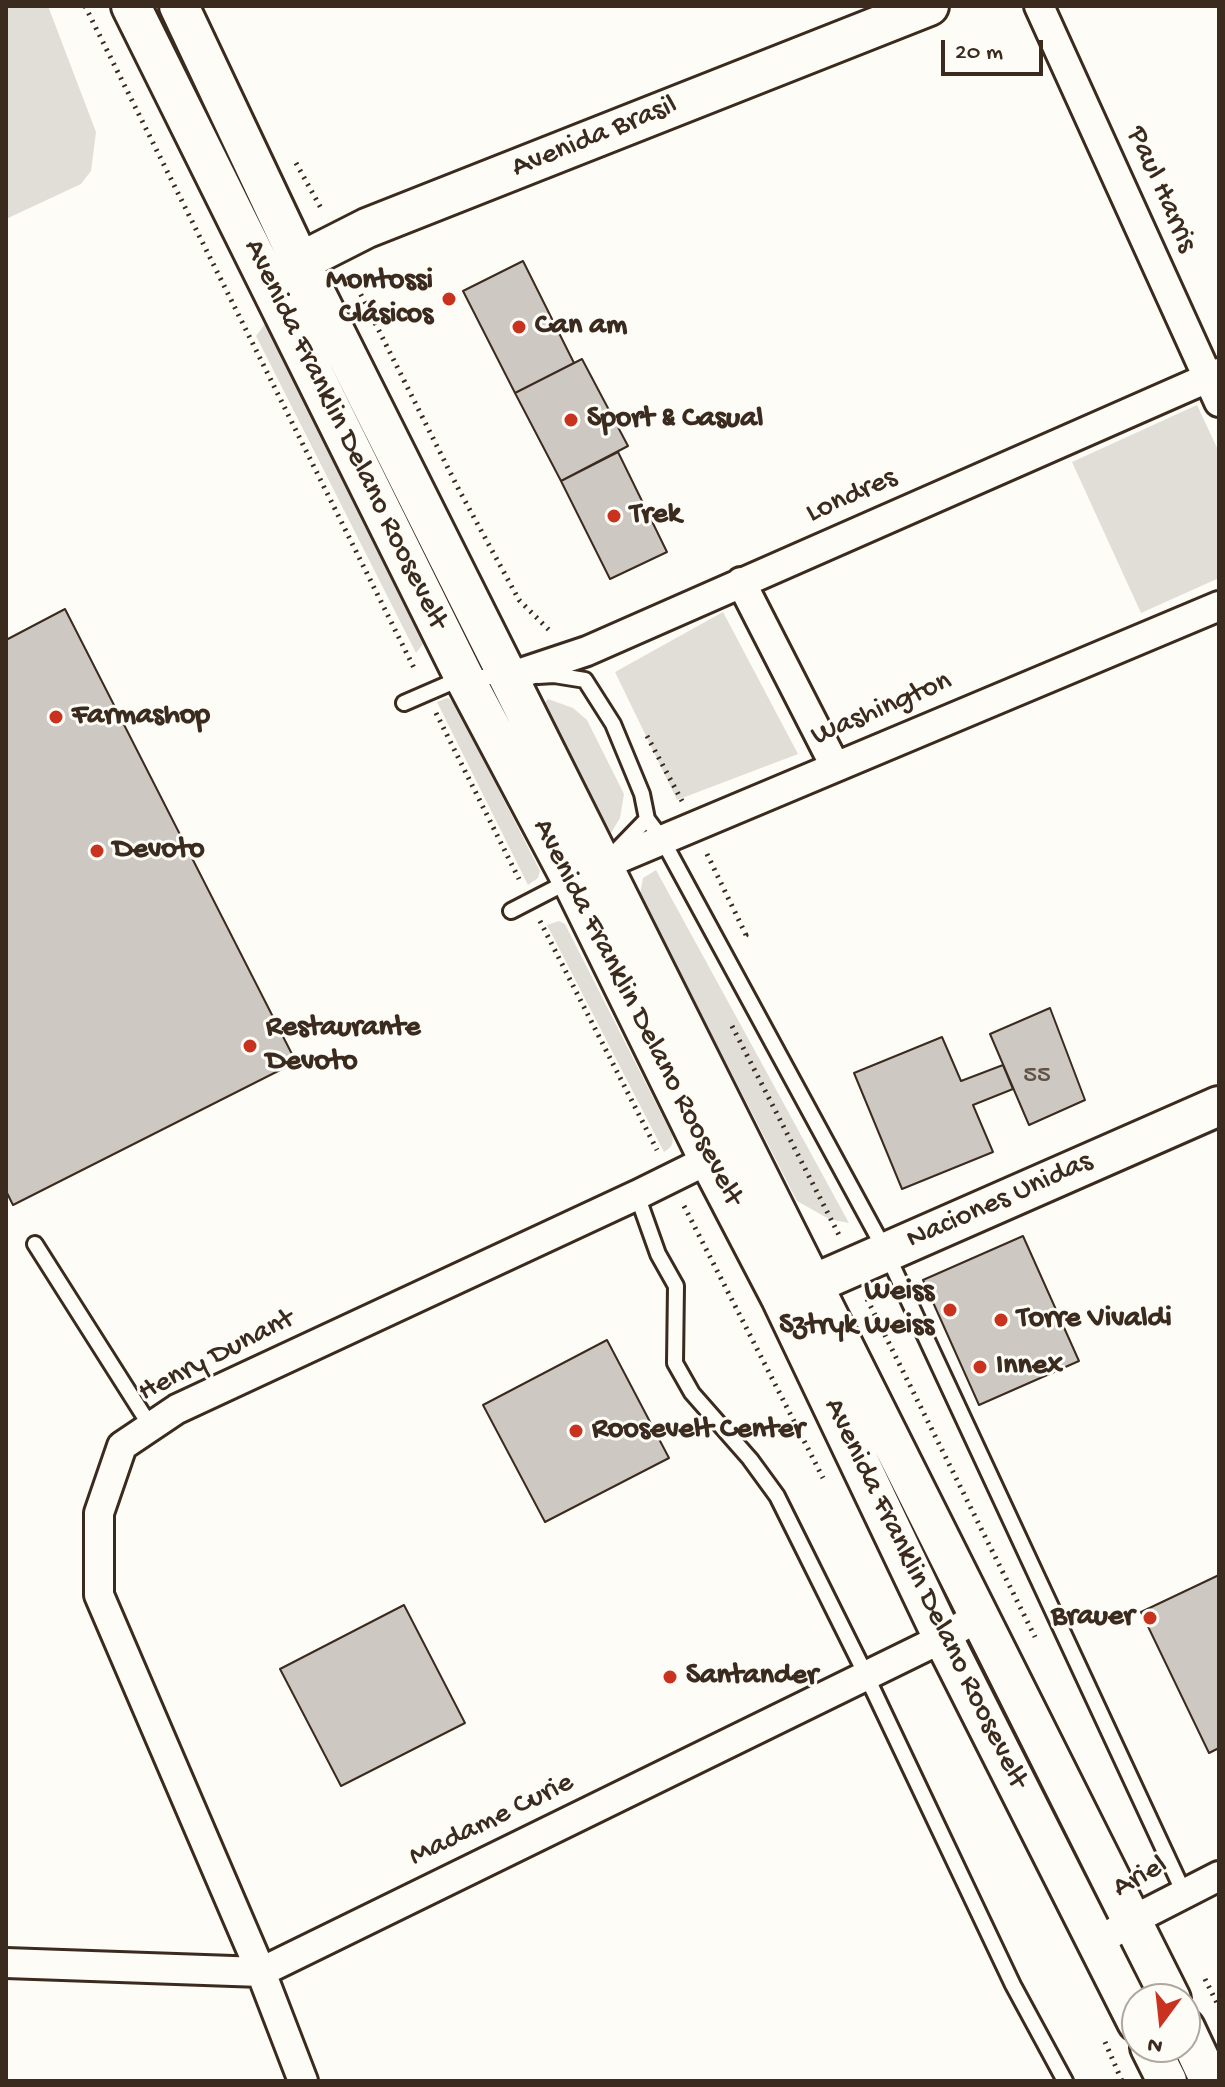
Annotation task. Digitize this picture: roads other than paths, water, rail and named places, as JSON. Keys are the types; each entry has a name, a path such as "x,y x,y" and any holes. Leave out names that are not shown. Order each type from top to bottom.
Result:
{"main road":[{"name":"Avenida Franklin Delano Roosevelt","path":"131,6 464,677 588,872"},
{"name":"Avenida Franklin Delano Roosevelt","path":"179,6 300,262 509,677 588,872 725,1151 797,1292 980,1615 1163,1983"},
{"name":"Avenida Brasil","path":"269,284 300,262 367,228 929,6"},
{"name":"Naciones Unidas","path":"797,1292 1219,1106"},
{"name":"Avenida Franklin Delano Roosevelt","path":"797,1292 943,1638 1121,1990"},
{"path":"1201,2062 1210,2081"},
{"path":"1158,2063 1167,2081"}],"street":[{"name":"Paul Harris","path":"1039,6 1215,384"},
{"name":"Londres","path":"509,677 587,651 741,582 1215,384"},
{"path":"741,582 835,766"},
{"name":"Washington","path":"588,872 654,829 835,766 1219,606"},
{"name":"Henry Dunant","path":"303,2081 261,1972 99,1595 99,1513 122,1446 177,1409 725,1151"},
{"name":"Madame Curie","path":"6,1963 261,1972 943,1638 980,1615"},
{"name":"Ariel","path":"1097,1943 1133,1920 1219,1876"}],"lane":[{"path":"404,703 464,677 554,675 585,680 613,724 654,829 886,1252 1184,1893"},
{"path":"511,911 588,872"},
{"path":"637,1195 658,1254 676,1286 675,1363 692,1393 750,1459 777,1496 1013,1985 1065,2081"},
{"path":"35,1244 151,1427"}],"place":[{"name":"Montossi Clásicos","path":"449,299"},
{"name":"Can am","path":"519,327"},
{"name":"Sport & Casual","path":"571,420"},
{"name":"Trek","path":"614,516"},
{"name":"Farmashop","path":"56,717"},
{"name":"Devoto","path":"97,851"},
{"name":"Restaurante Devoto","path":"250,1046"},
{"name":"Weiss Sztryk Weiss","path":"950,1310"},
{"name":"Torre Vivaldi","path":"1001,1320"},
{"name":"Innex","path":"980,1367"},
{"name":"Roosevelt Center","path":"576,1431"},
{"name":"Brauer","path":"1150,1618"},
{"name":"Santander","path":"670,1677"}]}
